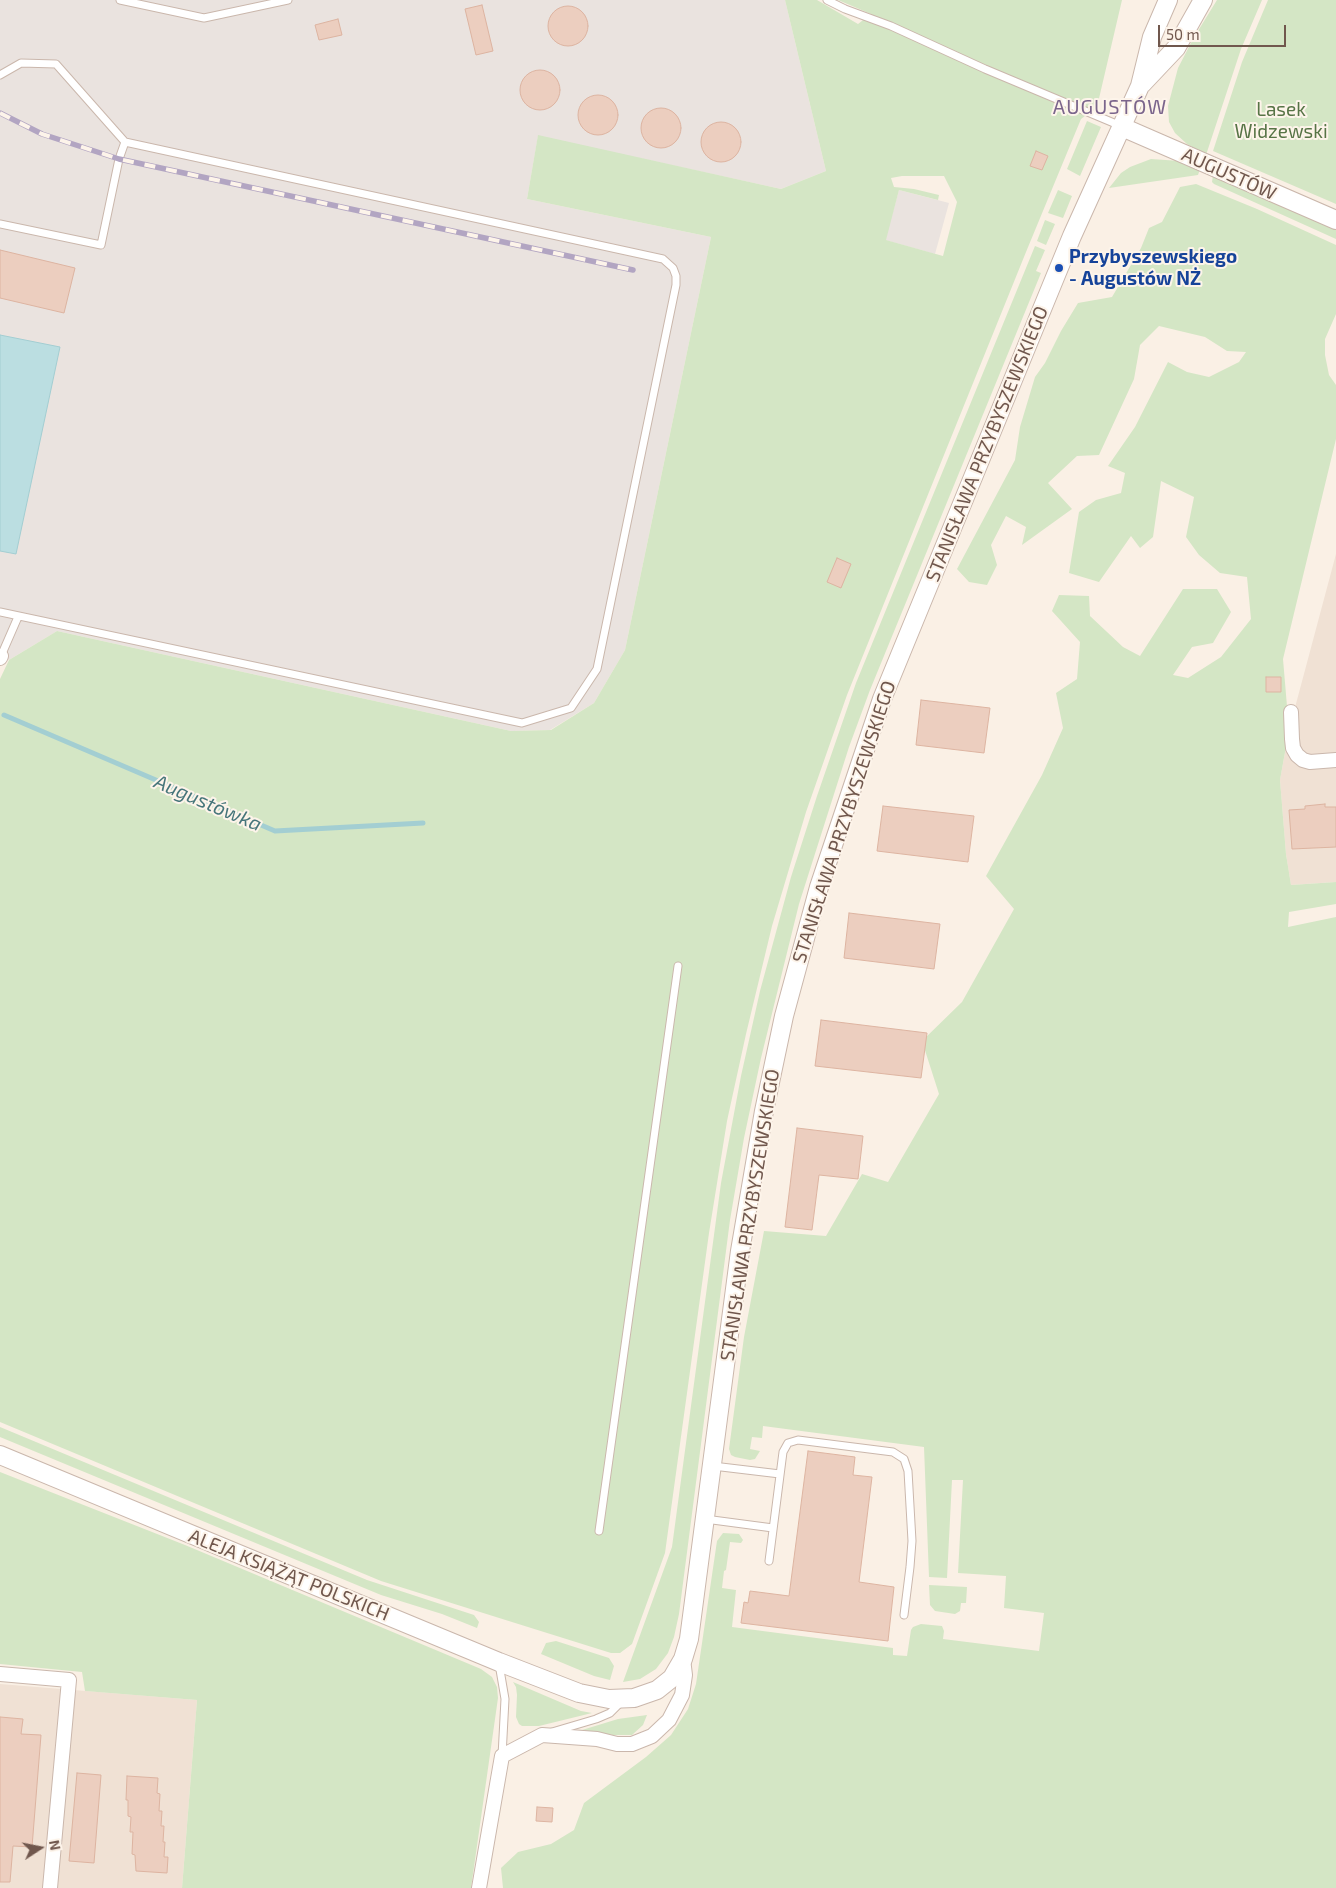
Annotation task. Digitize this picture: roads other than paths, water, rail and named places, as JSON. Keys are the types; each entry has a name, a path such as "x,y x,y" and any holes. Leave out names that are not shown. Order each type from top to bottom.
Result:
{"street":[{"name":"STANISŁAWA PRZYBYSZEWSKIEGO","path":"580,1693 598,1698 625,1699 643,1696 666,1684 675,1673 683,1658 689,1639 740,1251 762,1119 784,1016 819,887 882,699 1072,236 1140,86 1152,37 1168,0"},
{"name":"STANISŁAWA PRZYBYSZEWSKIEGO","path":"1140,86 1176,48 1203,0"},
{"name":"AUGUSTÓW","path":"1122,127 1336,220"},
{"path":"1291,712 1293,748 1297,755 1303,760 1310,762 1336,760"},
{"name":"ALEJA KSIĄŻĄT POLSKICH","path":"0,1455 499,1662 580,1693"},
{"name":"STANISŁAWA PRZYBYSZEWSKIEGO","path":"542,1735 597,1739 625,1744 632,1744 652,1736 669,1720 682,1695 685,1675 683,1658"},
{"path":"0,1674 69,1680 50,1888"},
{"path":"479,1888 502,1756 542,1735"}],"lane":[{"path":"120,0 204,18 288,0"},
{"path":"827,0 1122,127"},
{"path":"0,75 21,63 56,64 125,142 663,259 673,268 676,276 676,285 597,669 572,708 522,723 0,612"},
{"path":"0,224 101,245 119,159 125,142"},
{"path":"0,657 18,617"},
{"path":"599,1531 678,966"},
{"path":"769,1561 784,1448 788,1443 793,1441 894,1452 904,1459 908,1471 912,1540 904,1615"},
{"path":"712,1466 780,1474"},
{"path":"705,1519 773,1528"},
{"path":"499,1662 505,1698 502,1756"},
{"path":"542,1735 610,1713 625,1699"}],"water":[{"path":"0,335 60,347 16,554 0,551"}],"waterway":[{"name":"Augustówka","path":"4,715 275,831 423,823"}],"railway":[{"path":"0,113 42,134 119,159 633,270"}],"place":[{"name":"Przybyszewskiego - Augustów NŻ","path":"1059,268"}],"district":[{"name":"AUGUSTÓW","path":"1110,107"}],"park label":[{"name":"Lasek Widzewski","path":"1281,121"}]}
